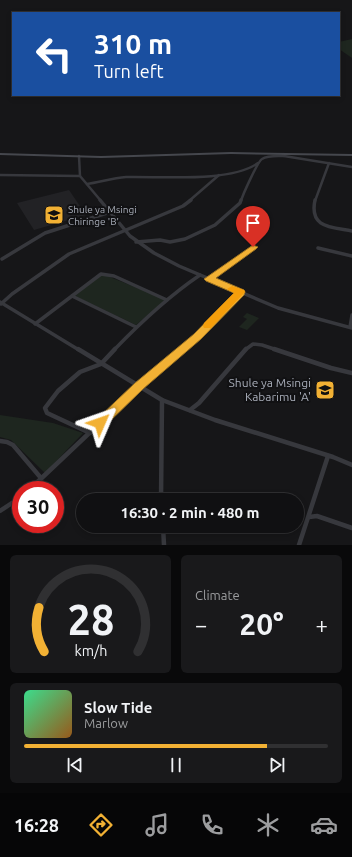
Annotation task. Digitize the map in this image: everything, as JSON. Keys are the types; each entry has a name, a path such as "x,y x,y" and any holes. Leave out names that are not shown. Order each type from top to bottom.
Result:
{"main road":[{"path":"0,154 120,156 190,153 352,156"}],"street":[{"path":"87,184 125,177 164,178 219,175 240,172 250,169 266,157 283,154 352,167"},
{"path":"79,156 80,176 136,242 154,254 278,308 351,328 352,315"},
{"path":"136,242 148,240 170,242 184,239 215,225 240,203 248,183 256,171 258,163"},
{"path":"329,163 314,203 313,213 315,219 321,224 352,231"},
{"path":"0,175 80,176"},
{"path":"219,175 204,186 193,199 183,206 69,254 0,303 162,400 215,420 352,465"},
{"path":"1,258 45,233 110,212"},
{"path":"209,279 253,247"},
{"path":"318,248 352,256"},
{"path":"35,324 101,274 114,276 167,300"},
{"path":"90,433 47,413 45,408 51,398 80,372 101,364 136,327 167,300 200,275"},
{"path":"38,481 139,386 197,336 240,292"},
{"path":"72,296 136,327"},
{"path":"190,410 199,403 245,350 254,344 262,345 331,368 352,373"},
{"path":"162,400 162,493"},
{"path":"0,441 10,443 16,448 41,478"},
{"path":"299,545 328,456"},
{"path":"0,511 12,503"},
{"path":"309,518 317,516 352,528"},
{"path":"163,533 164,545"}],"shaded area":[{"path":"352,39 352,58 340,50 340,42"},
{"path":"69,190 86,215 34,230 17,203"},
{"path":"102,274 166,299 136,325 75,296"},
{"path":"247,313 259,318 247,330 239,327 247,319 243,317"},
{"path":"0,415 53,423 83,433 45,473 11,440 0,437"}],"slow traffic":[{"path":"208,326 240,292 232,289"}],"place":[{"name":"Shule ya Msingi Chiringe 'B'","path":"54,215"},
{"name":"Shule ya Msingi Kabarimu 'A'","path":"325,390"}],"route":[{"path":"100,423 139,386 197,336 240,292 209,279 253,247"}]}
